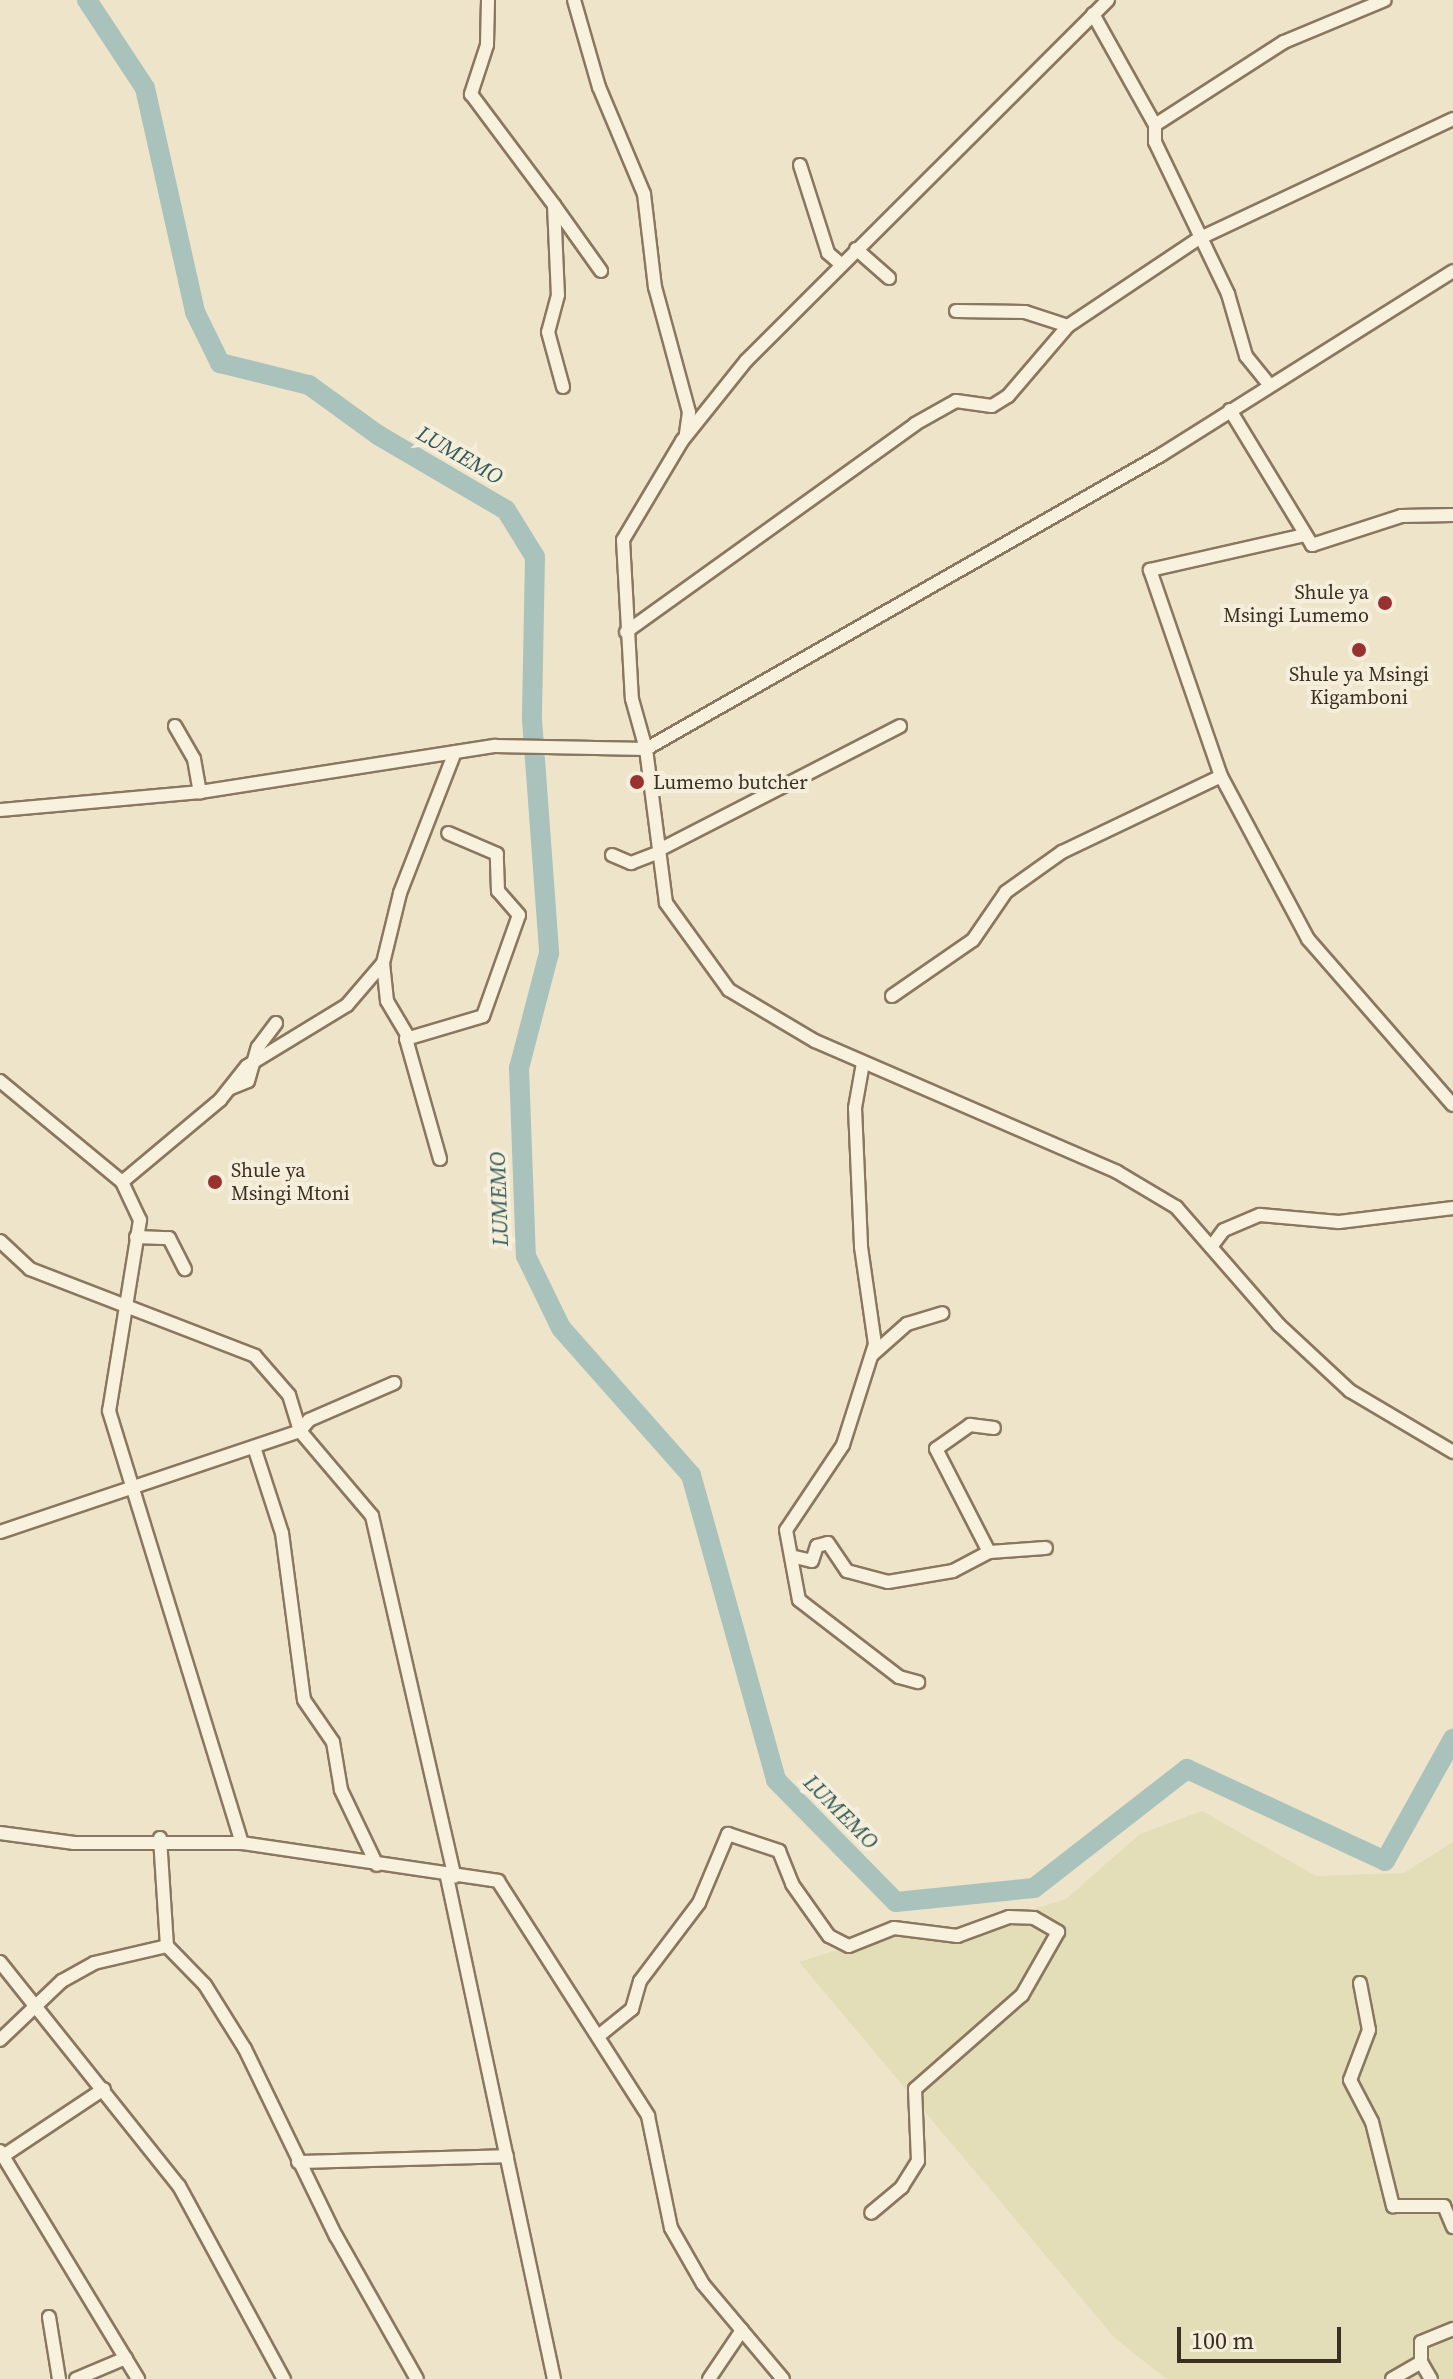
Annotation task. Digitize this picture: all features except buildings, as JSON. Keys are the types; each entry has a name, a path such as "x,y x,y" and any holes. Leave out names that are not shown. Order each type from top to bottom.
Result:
{"street":[{"path":"488,0 487,45 471,94 601,271"},
{"path":"574,0 599,87 644,194 655,287 689,412 685,437"},
{"path":"1107,0 856,249 685,437 623,540 632,699 646,749 666,903 729,990 863,1063 1117,1172 1176,1207 1279,1325 1350,1391 1453,1452"},
{"path":"1155,125 1284,42 1385,0"},
{"path":"1093,14 1155,125 1155,142 1198,239 1228,294 1246,356 1270,386"},
{"path":"626,632 915,424 956,401 992,406 1008,396 1068,326 1198,239 1453,119"},
{"path":"800,165 828,253 842,265"},
{"path":"554,205 558,295 548,332 563,387"},
{"path":"856,249 889,278"},
{"path":"0,810 200,792 495,746 557,751 646,749 1230,410 1453,271"},
{"path":"956,311 1025,312 1068,326"},
{"path":"1230,410 1312,545 1401,516 1453,515"},
{"path":"1305,535 1150,570 1221,776 1308,939 1453,1105"},
{"path":"175,726 194,759 200,792"},
{"path":"612,855 631,863 659,851 900,726"},
{"path":"440,1159 408,1063 409,1038 387,1001 383,963 400,893 455,752"},
{"path":"892,996 973,940 1006,892 1062,852 1221,776"},
{"path":"409,1038 483,1016 519,915 498,891 497,854 448,833"},
{"path":"122,1182 256,1060 347,1005 383,963"},
{"path":"256,1060 276,1023"},
{"path":"863,1063 855,1108 872,1355 843,1445 786,1530 795,1557 799,1600 899,1677 918,1682"},
{"path":"0,1081 122,1182 140,1220 109,1411 181,1662 242,1843"},
{"path":"1211,1247 1224,1230 1260,1215 1339,1222 1453,1208"},
{"path":"136,1237 169,1238 185,1269"},
{"path":"0,1241 30,1269 123,1310 255,1356 289,1395 300,1431 372,1516 451,1877 554,2379"},
{"path":"872,1355 907,1324 942,1313"},
{"path":"0,1532 300,1431 309,1420 394,1383"},
{"path":"989,1552 936,1449 970,1425 994,1428"},
{"path":"254,1447 282,1533 304,1700 333,1742 341,1790 377,1865"},
{"path":"795,1557 812,1561 817,1546 828,1543 847,1571 888,1582 953,1571 989,1552 1046,1548"},
{"path":"0,1833 74,1843 160,1838 242,1843 451,1877 498,1881 601,2034 648,2116 671,2228 742,2330 783,2379"},
{"path":"601,2034 632,2009 640,1981 699,1903 728,1834 779,1851 792,1884 829,1936 849,1946 894,1928 957,1936 1009,1917 1034,1918 1058,1932 1022,1995 915,2089 918,2161 902,2187 871,2213"},
{"path":"160,1838 167,1946 205,1985 245,2049 298,2162 417,2379"},
{"path":"0,2040 35,2004 94,1963 167,1946"},
{"path":"0,1962 179,2186 284,2379"},
{"path":"1360,1983 1369,2030 1350,2080 1372,2122 1393,2206 1444,2206 1453,2227"},
{"path":"104,2089 2,2154 138,2379"},
{"path":"298,2162 507,2156"},
{"path":"49,2317 59,2379"},
{"path":"1431,2379 1421,2362 1421,2342 1453,2329"},
{"path":"710,2379 742,2330"},
{"path":"76,2379 126,2358"},
{"path":"1392,2379 1421,2362"}],"shaded area":[{"path":"1202,1811 1316,1876 1404,1873 1453,1842 1453,2379 1166,2379 1115,2338 799,1962 904,1929 962,1931 1066,1899 1140,1834"}],"waterway":[{"name":"LUMEMO","path":"87,0 145,88 195,312 220,363 309,385 378,435 506,510 535,557 532,719 549,953 519,1068 526,1256 561,1328 691,1475 776,1780 896,1902 1034,1888 1187,1769 1385,1861 1453,1739"}],"place":[{"name":"Shule ya Msingi Lumemo","path":"1385,603"},
{"name":"Shule ya Msingi Kigamboni","path":"1359,650"},
{"name":"Lumemo butcher","path":"637,782"},
{"name":"Shule ya Msingi Mtoni","path":"215,1182"}]}
